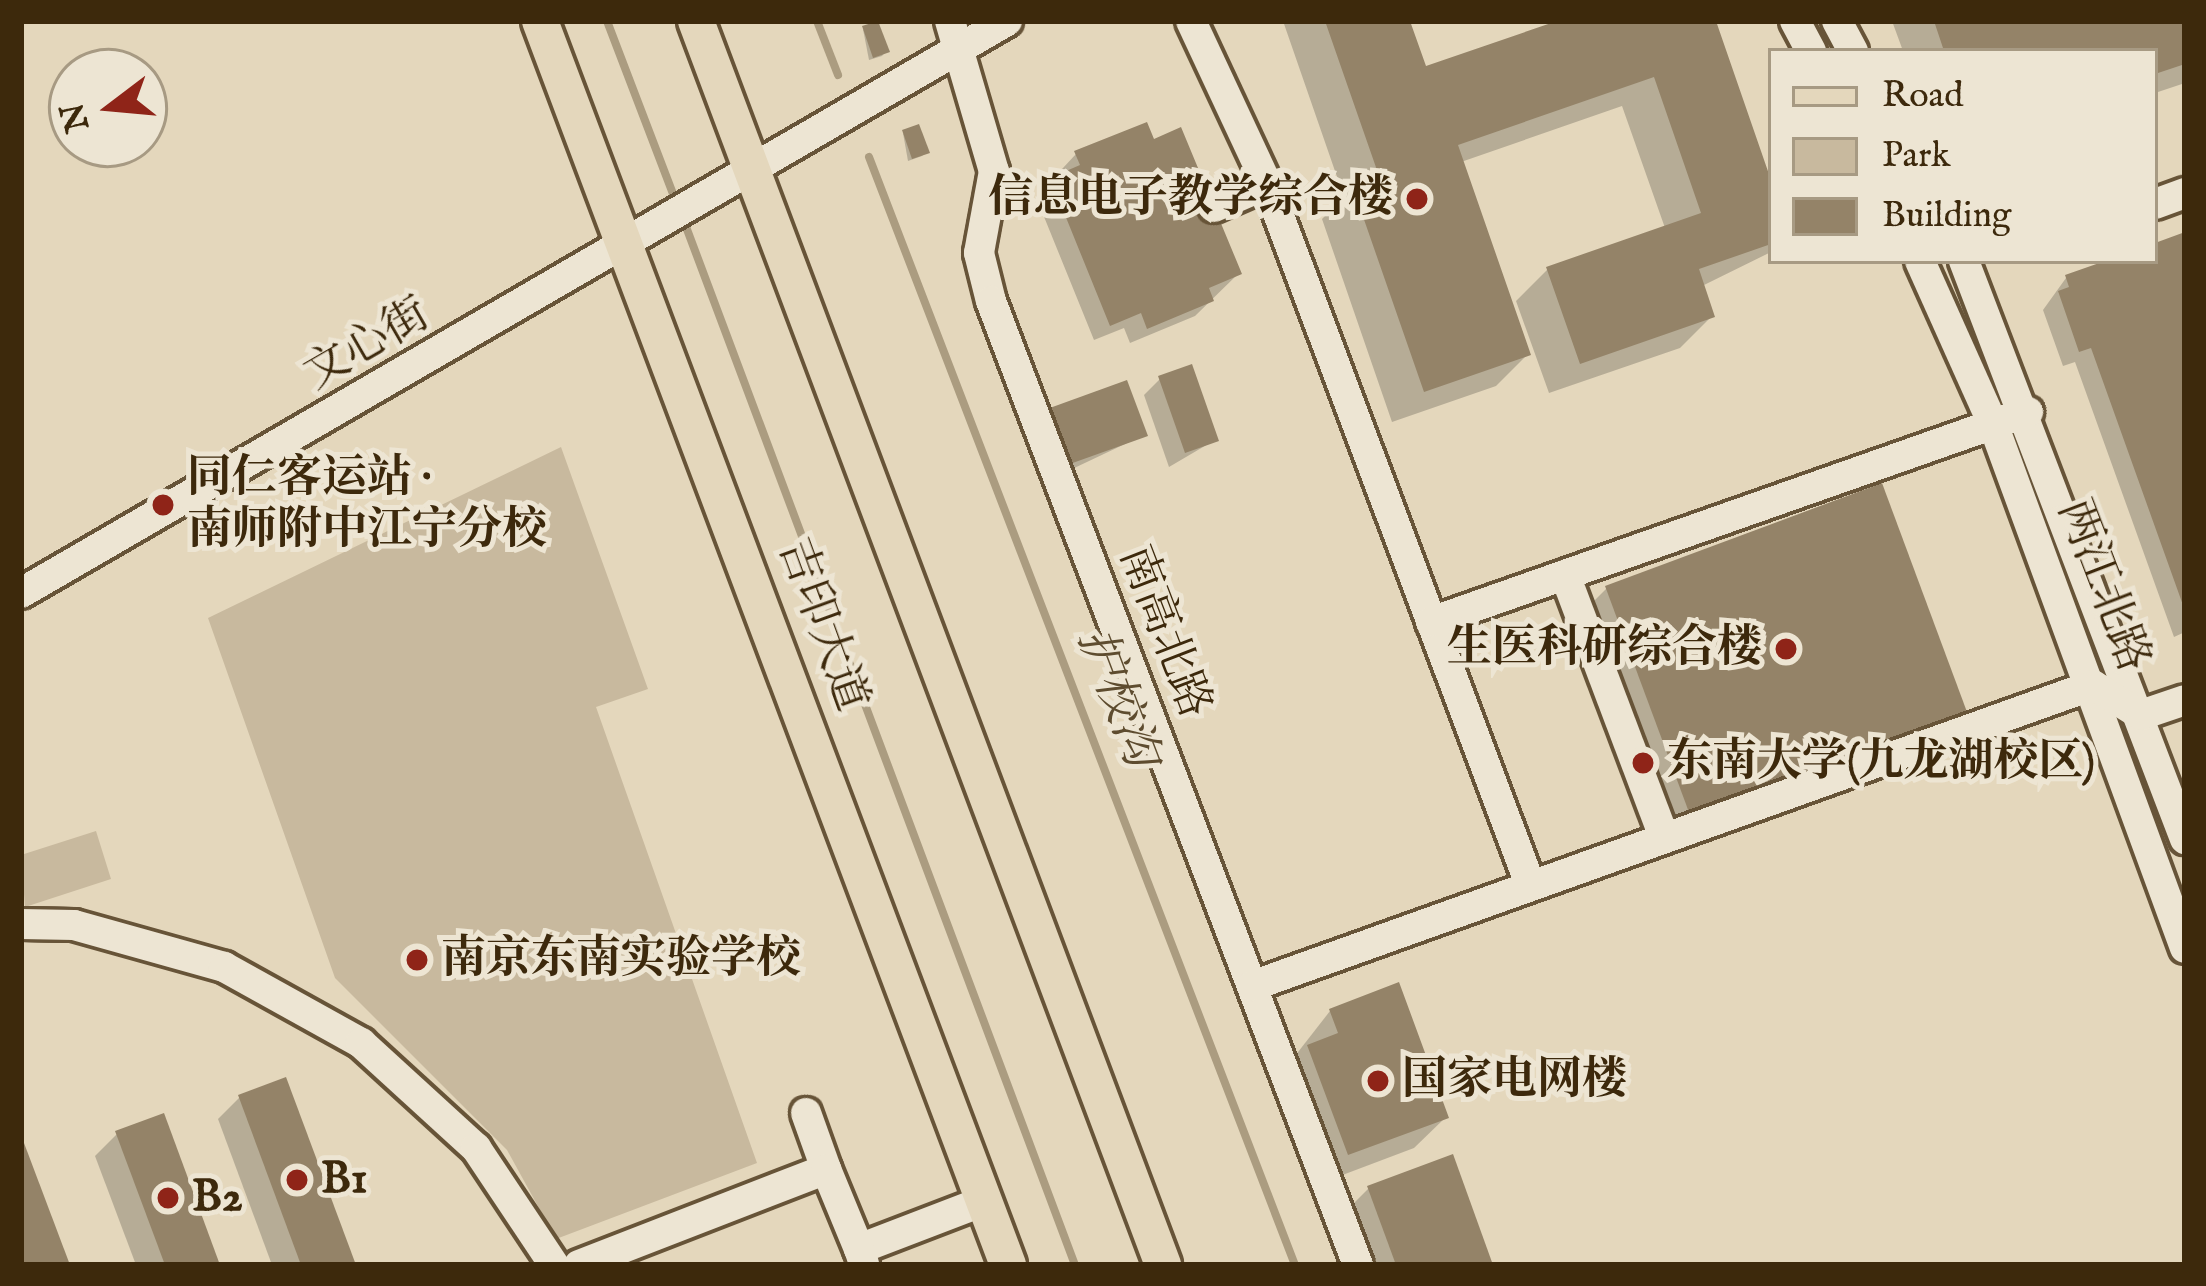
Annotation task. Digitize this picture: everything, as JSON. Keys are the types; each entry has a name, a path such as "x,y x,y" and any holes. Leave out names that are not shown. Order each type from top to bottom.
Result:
{"main road":[{"name":"吉印大道","path":"540,21 630,247 1008,1265"},
{"path":"696,21 1163,1265"}],"street":[{"name":"文心街","path":"21,593 756,172 955,35 1007,21"},
{"path":"1191,21 1267,184 1530,884"},
{"path":"1837,21 1851,48"},
{"name":"南高北路","path":"955,35 994,171 979,253 991,301 1358,1265"},
{"path":"1214,207 1267,184"},
{"name":"两江北路","path":"1921,264 1993,424 2093,685 2185,948"},
{"name":"两江北路","path":"1975,264 2185,839"},
{"path":"1431,622 2028,412"},
{"path":"1565,575 1664,837"},
{"path":"1252,986 2093,685 2141,715 2185,700"},
{"path":"21,924 74,925 224,967 361,1043 476,1148 554,1265"},
{"path":"806,1113 862,1257 984,1201"},
{"path":"580,1265 826,1169"}],"green space":[{"path":"561,447 648,689 596,707 757,1163 556,1239 507,1150 335,978 208,618"},
{"path":"96,831 111,879 25,907 21,855"}],"building":[{"path":"878,21 890,52 873,58 862,26"},
{"name":"信息电子教学综合楼","path":"1325,21 1410,21 1426,66 1557,21 1716,21 1768,171 1768,245 1699,269 1715,317 1580,364 1546,267 1701,213 1654,77 1458,145 1531,355 1424,392 1352,185 1379,176"},
{"path":"1934,21 2185,21 2185,64 2158,73 2158,48 1943,48"},
{"path":"1147,122 1154,139 1181,127 1242,274 1209,288 1214,301 1147,329 1141,313 1110,326 1050,178 1080,165 1074,151"},
{"path":"919,124 930,153 912,159 902,130"},
{"path":"2185,232 2185,608 2091,348 2079,352 2058,291 2069,287 2065,275 2096,264 2158,264 2158,242"},
{"path":"1192,364 1219,441 1185,453 1158,376"},
{"path":"1127,380 1148,436 1067,465 1047,409"},
{"name":"生医科研综合楼","path":"1882,483 1967,712 1690,815 1605,586"},
{"name":"国家电网楼","path":"1399,982 1449,1118 1348,1155 1307,1045 1338,1033 1329,1009"},
{"name":"B1","path":"286,1077 356,1265 301,1265 238,1095"},
{"name":"B2","path":"164,1113 220,1265 165,1265 115,1131"},
{"path":"21,1135 70,1265 21,1265"},
{"path":"1453,1154 1493,1265 1396,1265 1367,1186"}],"waterway":[{"path":"607,21 676,202"},
{"name":"护校沟","path":"817,21 838,75"},
{"name":"护校沟","path":"869,157 1295,1265"},
{"path":"682,216 1075,1265"}],"place":[{"name":"信息电子教学综合楼","path":"1417,199"},
{"name":"同仁客运站 · 南师附中江宁分校","path":"163,505"},
{"name":"生医科研综合楼","path":"1786,649"},
{"name":"东南大学(九龙湖校区)","path":"1643,763"},
{"name":"南京东南实验学校","path":"417,960"},
{"name":"国家电网楼","path":"1378,1081"},
{"name":"B1","path":"297,1180"},
{"name":"B2","path":"168,1198"}]}
